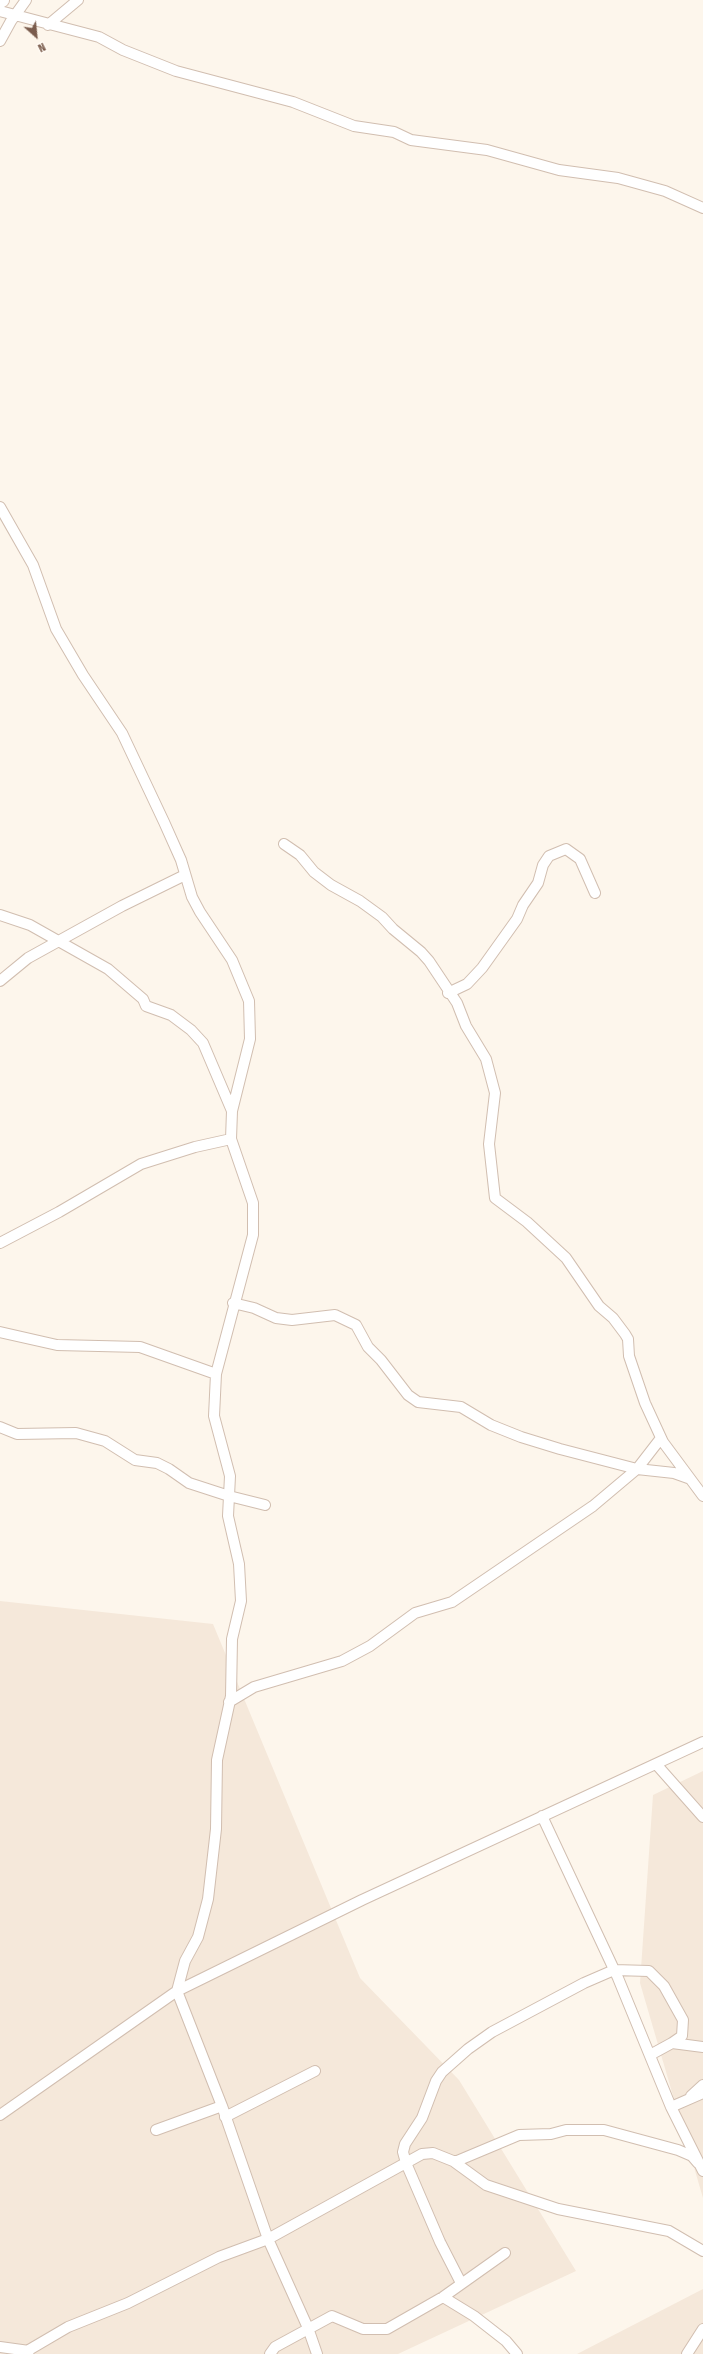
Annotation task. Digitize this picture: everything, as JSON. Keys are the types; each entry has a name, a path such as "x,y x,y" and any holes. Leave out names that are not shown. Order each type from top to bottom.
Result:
{"street":[{"path":"0,42 26,0"},
{"path":"48,25 78,0"},
{"path":"0,11 16,14 48,25 99,37 123,50 176,70 293,102 354,126 394,132 411,140 487,150 559,170 618,178 665,191 703,208"},
{"path":"0,507 33,565 56,629 82,675 122,733 164,822 200,912 232,960 249,1001 250,1039 232,1111 231,1139 253,1203 254,1213 251,1248 233,1303 216,1374 214,1416 229,1469 228,1516 239,1564 242,1586 241,1601 232,1638 230,1702 217,1760 216,1829 208,1899 198,1937 185,1961 177,1991 222,2106 268,2239 308,2328 317,2354"},
{"path":"284,844 300,855 314,872 331,885 360,901 382,916 429,961 448,992 457,1003 466,1026 486,1059 495,1093 490,1144 495,1198 527,1222 562,1254 587,1287 599,1306 613,1318 627,1336 629,1356 645,1403 661,1438 688,1478 703,1496"},
{"path":"448,992 461,988 482,968 517,919 538,883 543,865 550,856 566,849 580,859 595,893"},
{"path":"0,981 28,958 60,942 110,912 185,875"},
{"path":"0,915 30,925 108,969 143,999 146,1006 171,1015 191,1030 203,1043 232,1111"},
{"path":"457,1003 461,988"},
{"path":"0,1243 59,1212 141,1164 195,1147 231,1139"},
{"path":"233,1303 254,1308 276,1318 292,1320 335,1315 356,1325 372,1352 381,1360 408,1395 418,1402 461,1407 491,1425 521,1437 637,1469 674,1473 688,1478"},
{"path":"0,1332 57,1345 140,1347 216,1374"},
{"path":"0,1427 17,1434 76,1433 105,1441 135,1460 157,1463 189,1483 265,1506"},
{"path":"230,1702 254,1687 342,1661 370,1646 415,1613 452,1602 593,1506 637,1469 661,1438"},
{"path":"0,2115 177,1991 362,1900 703,1742"},
{"path":"656,1764 703,1817"},
{"path":"542,1816 614,1970 671,2107 701,2167"},
{"path":"461,2283 440,2242 406,2163 403,2149 422,2118 436,2081 442,2072 468,2049 492,2032 584,1983 614,1970 649,1971 664,1986 684,2020 682,2036 650,2055"},
{"path":"672,2043 703,2047"},
{"path":"225,2117 315,2071"},
{"path":"688,2099 703,2085"},
{"path":"671,2107 703,2093"},
{"path":"156,2130 222,2106"},
{"path":"453,2161 462,2159 519,2135 551,2134 566,2130 604,2130 678,2150 692,2156 701,2167"},
{"path":"0,2346 29,2353 68,2327 128,2303 219,2257 268,2239 422,2154 434,2153 453,2161 486,2185 558,2210 669,2231 703,2250"},
{"path":"270,2354 275,2347 332,2316 363,2329 387,2329 443,2297 505,2253"},
{"path":"443,2297 452,2300 474,2316 506,2341 517,2354"},
{"path":"687,2354 703,2329"}],"shaded area":[{"path":"0,1601 213,1624 360,1978 459,2080 576,2271 398,2354 0,2354"},
{"path":"703,1771 703,2198 640,1983 653,1795"},
{"path":"703,2289 703,2354 577,2354"}]}
